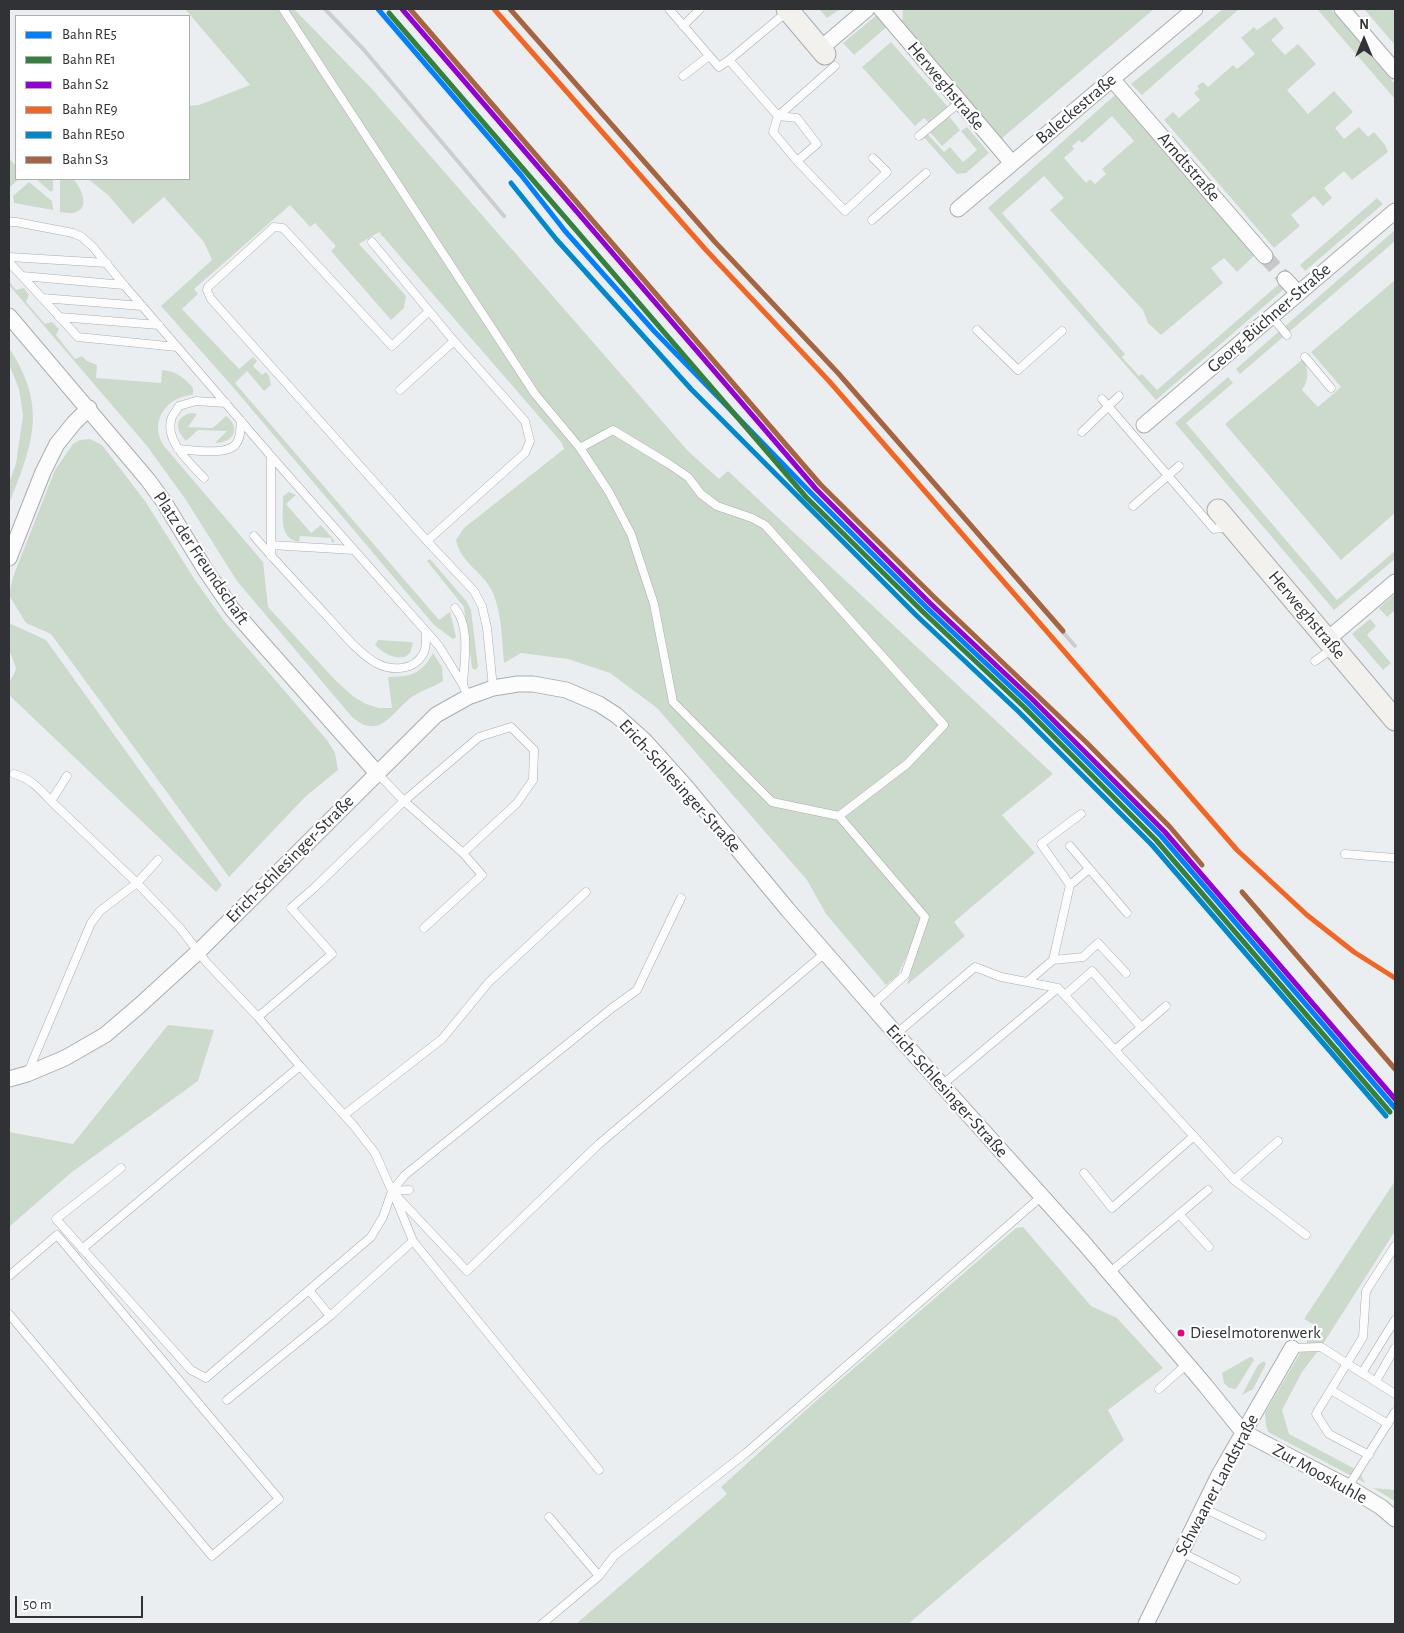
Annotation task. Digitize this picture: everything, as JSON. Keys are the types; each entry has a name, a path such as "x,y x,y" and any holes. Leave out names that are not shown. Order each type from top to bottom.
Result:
{"street":[{"path":"787,10 829,51 867,9"},
{"name":"Herweghstraße","path":"881,9 1012,163"},
{"name":"Baleckestraße","path":"958,209 1195,9"},
{"path":"1342,9 1395,70"},
{"name":"Arndtstraße","path":"1112,79 1265,256"},
{"name":"Georg-Büchner-Straße","path":"1144,426 1395,211"},
{"path":"1285,278 1298,293"},
{"name":"Platz der Freundschaft","path":"9,316 89,408 164,502 206,571 232,609 376,773"},
{"path":"9,558 43,472 57,444 89,408"},
{"name":"Herweghstraße","path":"1218,510 1395,720"},
{"path":"1331,643 1395,582"},
{"name":"Erich-Schlesinger-Straße","path":"9,1078 27,1074 65,1058 105,1034 139,1006 198,952 436,715 466,691 518,684 549,686 581,696 598,704 616,715 644,740 687,788 871,1006 1109,1273 1243,1432"},
{"name":"Schwaaner Landstraße","path":"1146,1624 1243,1432 1292,1348"},
{"name":"Zur Mooskuhle","path":"1243,1432 1348,1487 1381,1507 1395,1519"}],"lane":[{"path":"283,9 534,394 580,448 609,492 631,534 654,604 673,702 772,802 839,816 925,917 905,975 871,1006"},
{"path":"669,9 718,67 729,60 787,10"},
{"path":"683,26 700,9"},
{"path":"829,51 778,116 773,132 797,161 844,211 887,172 873,158"},
{"path":"683,76 709,56"},
{"path":"729,60 778,116 797,118 817,144 797,161"},
{"path":"919,136 960,102"},
{"path":"872,220 926,173"},
{"path":"9,222 72,233 88,242 271,456 439,646 466,691"},
{"path":"429,311 392,346 284,228 274,227 208,287 207,290 211,299 474,591 482,606 487,628 493,688"},
{"path":"372,242 454,341 526,421 530,441 526,453 427,541"},
{"path":"9,257 107,263"},
{"path":"9,262 78,337 178,347"},
{"path":"22,276 124,285"},
{"path":"42,298 142,306"},
{"path":"1271,316 1287,334"},
{"path":"59,317 159,325"},
{"path":"977,330 1018,370 1062,331"},
{"path":"400,390 454,341"},
{"path":"1305,357 1331,388"},
{"path":"1082,432 1119,396"},
{"path":"1102,399 1214,529 1232,527"},
{"path":"204,478 178,449 171,434 172,418 179,406 196,401 226,403"},
{"path":"178,449 219,451 231,449 237,443 241,421"},
{"path":"580,448 612,430 688,477 701,494 717,506 752,518 765,525 944,725 906,764 839,816"},
{"path":"271,456 271,556"},
{"path":"1133,506 1180,466"},
{"path":"254,536 354,645 375,662 387,667 403,668 414,664 423,654 426,645 426,632"},
{"path":"271,545 354,550"},
{"path":"455,608 463,622 466,691"},
{"path":"1315,661 1331,643"},
{"path":"258,1017 332,954 291,908 404,801 479,737 511,727 534,750 534,780 517,804 463,853"},
{"path":"376,773 404,801 463,853 482,875 424,928"},
{"path":"14,774 23,776 35,784 137,883 180,928 198,952 344,1115 375,1153 413,1241 599,1470"},
{"path":"52,801 67,776"},
{"path":"1070,885 1041,844 1081,814"},
{"path":"1070,846 1127,913"},
{"path":"1346,854 1395,858"},
{"path":"27,1074 91,923 100,911 137,883 158,860"},
{"path":"1053,960 1070,885 1089,869"},
{"path":"344,1115 442,1039 489,982 586,892"},
{"path":"121,1168 56,1219 191,1370 206,1378 371,1237 383,1217 392,1191 405,1175 612,1008 638,990 681,898"},
{"path":"1027,982 1053,960 1083,957 1098,943 1126,973"},
{"path":"392,1191 467,1271 599,1144 825,953"},
{"path":"896,1034 975,967 1001,977 1058,988 1234,1180 1306,1236"},
{"path":"1065,995 1092,971 1141,1027"},
{"path":"942,1085 1058,988"},
{"path":"1115,1050 1166,1006"},
{"path":"82,1249 300,1066"},
{"path":"1084,1173 1112,1208 1194,1136"},
{"path":"1234,1180 1278,1140"},
{"path":"392,1191 409,1190"},
{"path":"1109,1273 1208,1190"},
{"path":"542,1624 599,1576 614,1556 746,1453 1042,1196"},
{"path":"1179,1214 1209,1247"},
{"path":"9,1276 57,1235 279,1500 212,1556 9,1314"},
{"path":"227,1400 330,1316 413,1241"},
{"path":"1369,1455 1329,1434 1316,1414 1363,1337 1366,1291 1395,1246"},
{"path":"309,1290 330,1316"},
{"path":"1362,1373 1395,1320"},
{"path":"1292,1348 1321,1347 1395,1394"},
{"path":"1376,1381 1395,1348"},
{"path":"1160,1389 1187,1364"},
{"path":"1331,1390 1388,1424"},
{"path":"1348,1487 1395,1412"},
{"path":"1203,1508 1262,1536"},
{"path":"549,1517 599,1576"},
{"path":"1181,1552 1236,1580"}],"green space":[{"path":"185,9 294,9 372,89 688,451 719,479 728,471 1053,774 1002,815 1035,853 954,922 965,936 907,985 916,955 908,953 898,975 886,985 826,914 807,880 657,708 610,673 568,659 521,653 504,663 500,619 493,593 462,555 456,540 464,528 564,449 562,443 379,232 359,244 406,296 404,308 391,320 331,251 336,246 315,223 310,227 290,205 194,289 198,294 182,309 239,369 253,357 257,361 253,366 262,375 266,372 271,385 264,391 247,371 235,383 439,620 450,612 456,637 453,639 434,625 232,386 161,306 212,260 204,242 164,197 133,224 108,195 89,180 190,180 190,106 199,105 250,85"},
{"path":"819,9 840,9 827,18"},
{"path":"903,9 1154,9 1001,139 902,26"},
{"path":"1223,9 1239,9 1142,95 1131,84"},
{"path":"1317,9 1331,9 1395,84 1395,99"},
{"path":"1364,9 1395,9 1395,45"},
{"path":"878,14 888,26 854,55 843,43"},
{"path":"1275,17 1284,28 1271,40 1285,55 1298,44 1316,64 1287,90 1308,114 1334,91 1353,112 1335,128 1344,139 1359,127 1368,137 1374,132 1385,145 1388,152 1352,180 1344,171 1324,188 1332,198 1323,206 1314,196 1291,215 1300,226 1274,248 1164,120 1173,112 1179,118 1200,100 1194,93 1199,89 1197,86 1203,82 1208,87 1233,65 1237,69 1255,54 1241,38 1254,27 1257,30"},
{"path":"891,42 948,107 929,123 924,118 915,126 862,67"},
{"path":"1115,95 1255,255 1237,272 1224,258 1211,268 1223,283 1161,335 1148,323 1143,310 1050,210 1064,198 1044,176 1002,213 1125,354 1122,357 1139,376 1142,374 1157,390 1279,284 1284,289 1156,400 988,208","holes":["1112,116 1134,141 1102,169 1106,174 1095,184 1090,179 1086,183 1064,158 1074,149 1072,146 1079,140 1082,143"]},
{"path":"948,115 960,130 942,146 929,131"},
{"path":"967,127 989,153 966,173 957,174 919,132 923,129 944,152 950,147 963,162 977,150 961,131"},
{"path":"9,158 15,165 15,180 18,180 9,188"},
{"path":"37,180 53,180 53,190 51,192"},
{"path":"60,180 74,180 82,192 82,207 79,211 71,213 60,212"},
{"path":"29,182 52,201 53,210 14,203 13,196"},
{"path":"1377,198 1383,204 1305,271 1300,265"},
{"path":"1395,230 1395,241 1240,374 1236,369"},
{"path":"1395,280 1395,513 1341,560 1225,424 1303,359 1307,375 1306,383 1302,390 1318,407 1341,387 1311,352"},
{"path":"9,281 16,290 24,288 29,295 26,302 45,324 52,322 59,329 56,335 75,359 82,356 87,361 97,365 96,378 161,383 162,370 180,376 193,388 193,395 185,396 172,402 162,413 158,427 161,441 263,562 268,607 336,681 354,697 366,704 379,708 392,708 388,677 415,673 424,666 433,653 442,667 443,681 415,695 379,725 362,724 352,717 237,581 186,500 147,446 9,285"},
{"path":"9,348 21,369 29,389 33,426 25,463 9,504 9,482 16,464 23,415 19,389 9,364"},
{"path":"1228,377 1233,383 1186,423 1337,600 1395,551 1395,559 1334,610 1175,423"},
{"path":"191,413 197,414 188,427 213,428 226,416 234,425 231,438 215,443 227,431 198,430 186,441 178,429 178,425 181,418"},
{"path":"90,439 102,445 145,501 195,580 225,622 327,740 335,753 338,770 305,797 229,877 51,634 26,623 9,595 13,577 55,470 73,444 80,440"},
{"path":"289,492 296,495 286,504 311,533 321,525 334,540 334,542 332,543 331,538 300,536 299,542 287,536 283,524 283,496"},
{"path":"430,559 467,602 471,610 478,667 475,670 472,668 464,607 427,561"},
{"path":"1395,594 1395,610 1387,617 1379,608"},
{"path":"1370,619 1376,626 1367,635 1391,663 1383,670 1352,634"},
{"path":"9,623 46,640 222,885 216,892 9,695 9,683 16,668 9,649"},
{"path":"378,640 413,643 410,653 405,657 396,657 385,653 375,645"},
{"path":"168,1025 214,1030 198,1081 72,1172 9,1227 9,1132 73,1144"},
{"path":"1395,1181 1395,1231 1321,1347 1302,1372 1282,1410 1289,1434 1359,1471 1365,1483 1268,1432 1265,1413 1316,1326 1304,1319"},
{"path":"1023,1227 1091,1306 1117,1318 1163,1368 1108,1410 1124,1440 908,1624 576,1624 727,1494 721,1487 816,1401 1016,1228"},
{"path":"1250,1357 1254,1360 1236,1389 1229,1388 1224,1383 1222,1373"},
{"path":"1264,1361 1266,1364 1253,1389 1242,1395 1258,1365"},
{"path":"1373,1488 1395,1490 1395,1501"}],"tunnel":[{"path":"1265,256 1285,279"}],"railway":[{"path":"325,9 364,50 504,216"},
{"path":"997,556 1075,646"}],"rail line":[{"name":"RE5","path":"378,9 521,175 565,231 654,331 811,493 926,607 1028,703 1161,836 1395,1108"},
{"name":"S2","path":"402,9 816,489 930,603 1032,699 1165,832 1395,1099"},
{"name":"S3","path":"410,9 820,484 935,598 1086,742 1170,827 1202,865"},
{"name":"RE9","path":"494,9 706,250 829,381 1237,850 1307,915 1354,952 1395,978"},
{"name":"S3","path":"510,9 715,242 838,373 1063,631"},
{"name":"RE1","path":"389,13 806,497 922,611 1024,707 1156,840 1390,1112"},
{"name":"RE50","path":"511,183 556,239 691,389 917,616 1019,712 1152,845 1386,1116"},
{"name":"S3","path":"1242,892 1395,1069"}],"place":[{"name":"Dieselmotorenwerk","path":"1181,1333"}]}
